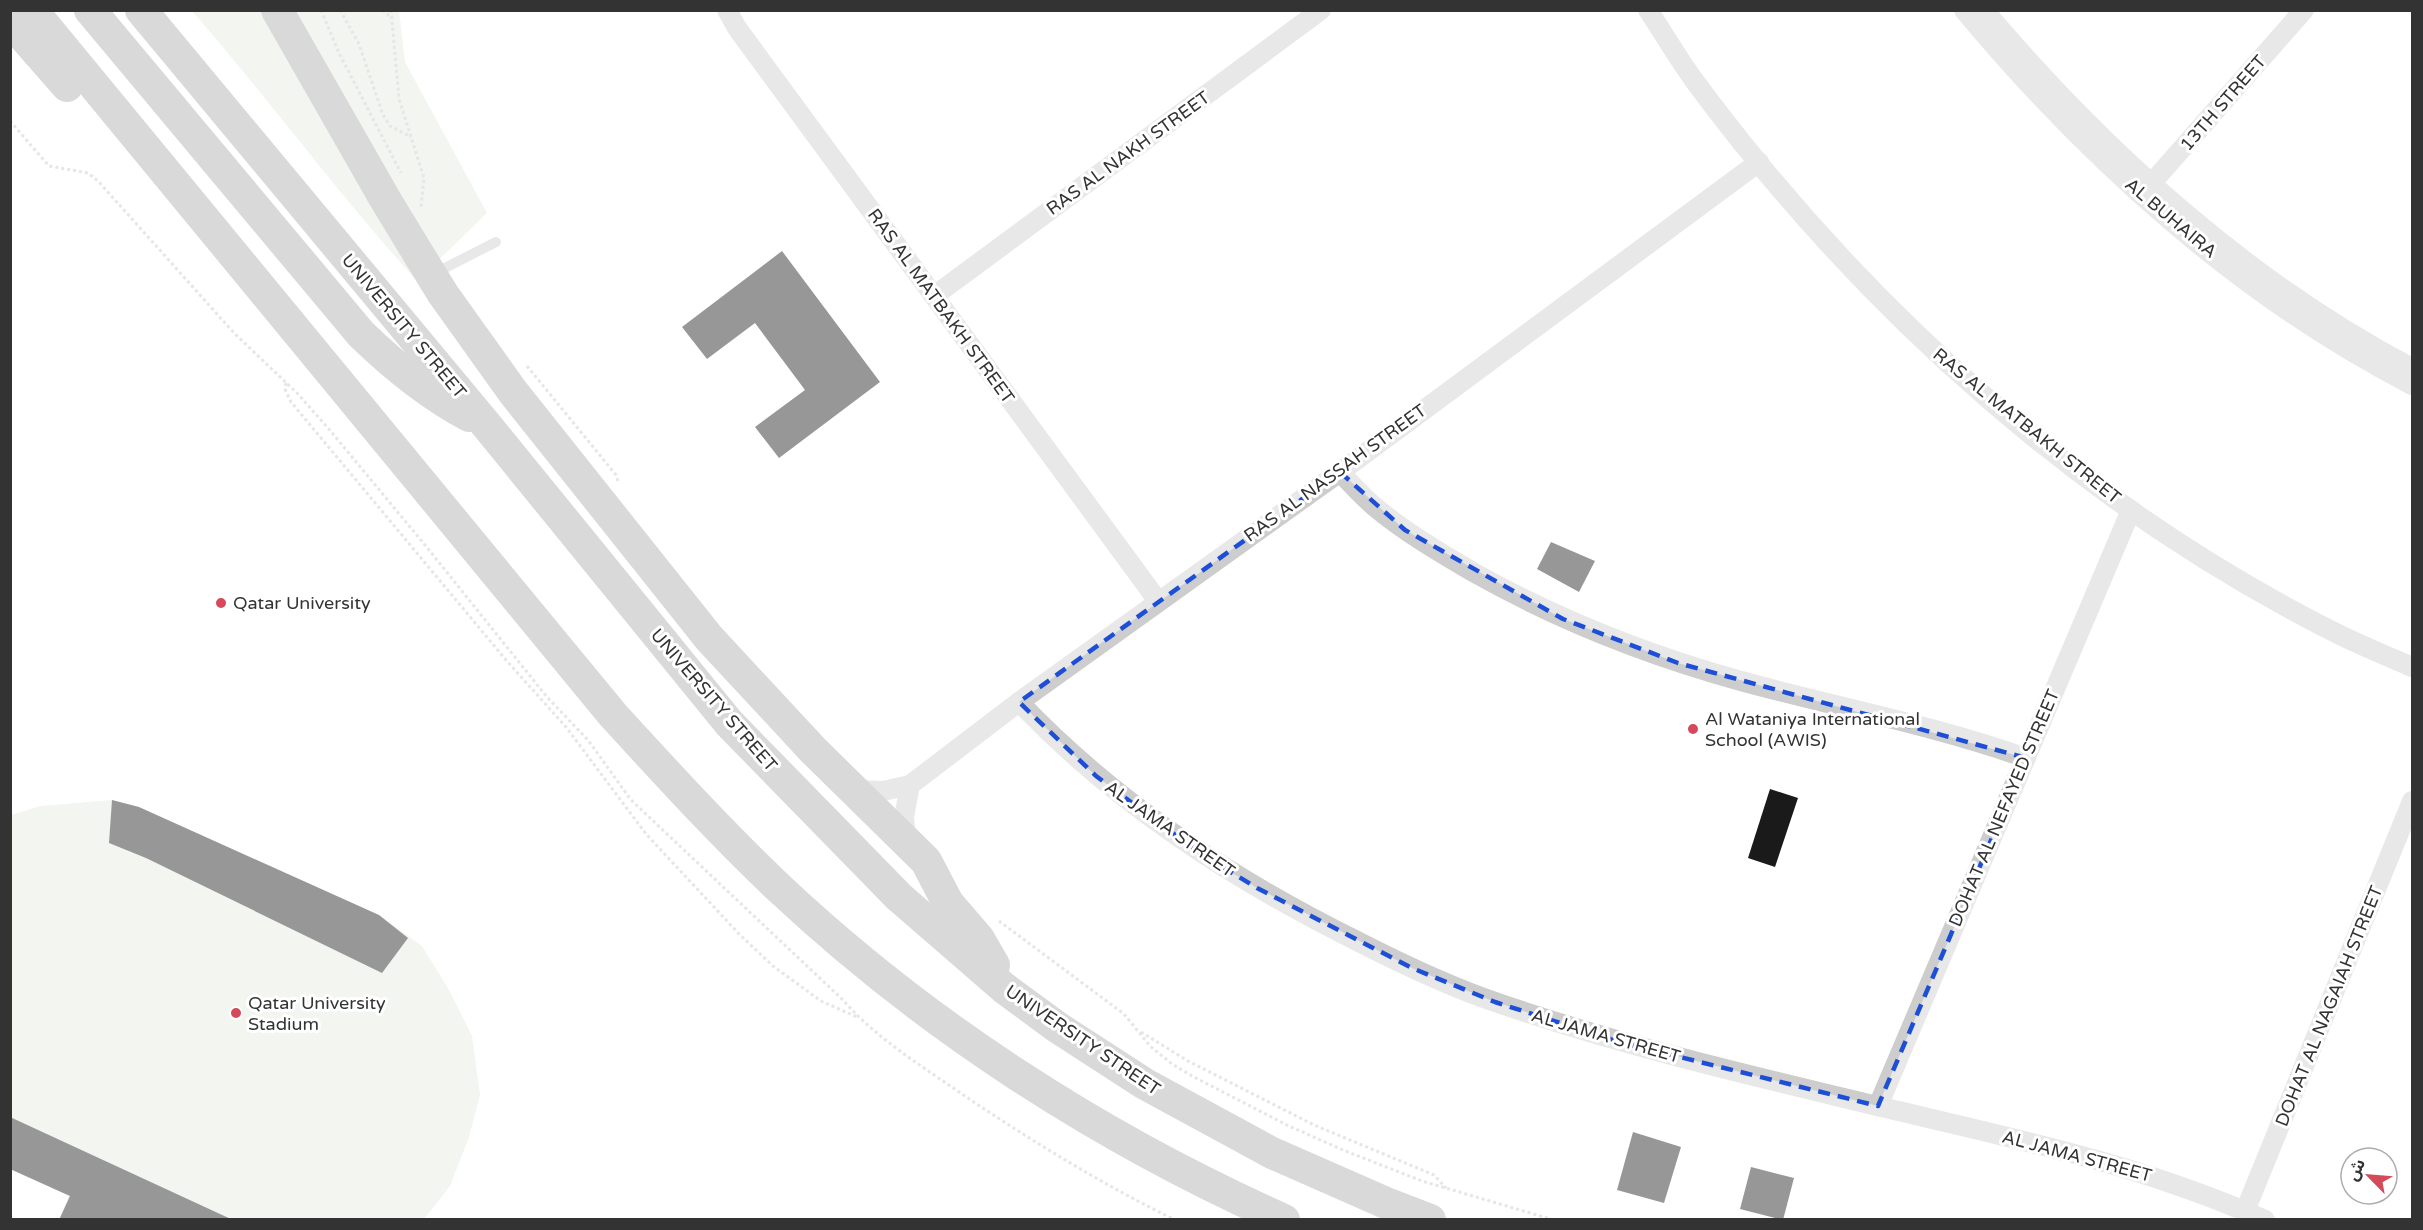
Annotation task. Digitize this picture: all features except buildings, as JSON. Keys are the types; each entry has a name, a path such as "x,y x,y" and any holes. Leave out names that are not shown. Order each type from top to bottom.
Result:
{"main road":[{"path":"32,10 613,716 687,796 780,889 842,943 929,1012 1039,1088 1136,1147 1284,1220"},
{"path":"90,10 249,203 361,334 392,365 450,406 488,427"},
{"name":"UNIVERSITY STREET","path":"141,10 488,427 729,723 899,897 1004,988 1119,1068 1225,1128 1320,1174 1430,1220"},
{"path":"277,10 385,200 432,275 513,392 709,638 932,868 941,892 955,913 991,956 1004,988"},
{"path":"10,21 99,122 112,132 143,146"},
{"path":"729,723 770,746 849,784"}],"street":[{"name":"RAS AL MATBAKH STREET","path":"727,10 737,28 1158,601"},
{"name":"RAS AL NAKH STREET","path":"934,296 1321,10"},
{"name":"RAS AL MATBAKH STREET","path":"1648,10 1695,81 1808,219 1922,340 2002,410 2131,510 2268,596 2343,636 2412,667"},
{"name":"AL BUHAIRA","path":"1964,10 2067,126 2147,189 2247,262 2324,315 2412,368"},
{"name":"AL BUHAIRA","path":"1984,10 2147,189 2168,219 2238,274 2306,322 2412,385"},
{"name":"13TH STREET","path":"2147,189 2304,10"},
{"name":"RAS AL NASSAH STREET","path":"849,784 883,791 910,785 1019,702 1340,472 1759,162"},
{"path":"1340,472 1374,506 1405,530 1447,556 1520,598 1615,640 1678,663 1951,734 2026,758"},
{"name":"DOHAT AL NEFAYED STREET","path":"1878,1106 2131,510"},
{"name":"AL JAMA STREET","path":"1019,702 1057,742 1096,776 1198,852 1267,894 1412,968 1495,1002 1619,1042 2031,1141 2123,1166 2179,1184 2265,1220"},
{"path":"906,840 904,817 910,785"},
{"name":"DOHAT AL NAGAIAH STREET","path":"2245,1211 2412,801"}],"lane":[{"path":"432,275 496,242"}],"path":[{"path":"321,10 339,53 403,177"},
{"path":"340,10 359,44 383,115 390,126 411,137"},
{"path":"382,10 391,17"},
{"path":"391,10 399,99 424,178 421,208"},
{"path":"10,121 50,166 88,173 98,181 234,333 328,428 547,698 588,740 631,800 843,1000 858,1017 921,1066 1016,1131 1133,1199 1175,1220"},
{"path":"417,201 427,217"},
{"path":"527,366 616,475 618,484 616,496 606,509"},
{"path":"286,383 285,389 291,402 506,660 566,727 646,834 740,935 773,966 821,1001 858,1017"},
{"path":"994,918 1124,1014 1150,1046 1172,1065 1245,1104 1343,1150 1448,1189 1554,1220"},
{"path":"1140,1031 1188,1061 1314,1125 1434,1175 1448,1189"}],"highlighted area":[{"path":"1340,472 1405,530 1563,619 1678,663 2026,758 1878,1106 1619,1042 1495,1002 1412,968 1257,888 1198,852 1096,776 1019,702"}],"shaded area":[{"path":"192,11 399,11 405,62 487,213 417,281"},
{"name":"Qatar University Stadium","path":"112,800 139,807 379,915 422,946 449,990 472,1036 480,1095 469,1137 450,1186 424,1219 59,1219 69,1196 11,1169 11,815 41,806"}],"place":[{"name":"Qatar University","path":"221,603"},
{"name":"Al Wataniya International School (AWIS)","path":"1693,729"},
{"name":"Qatar University Stadium","path":"236,1013"}]}
